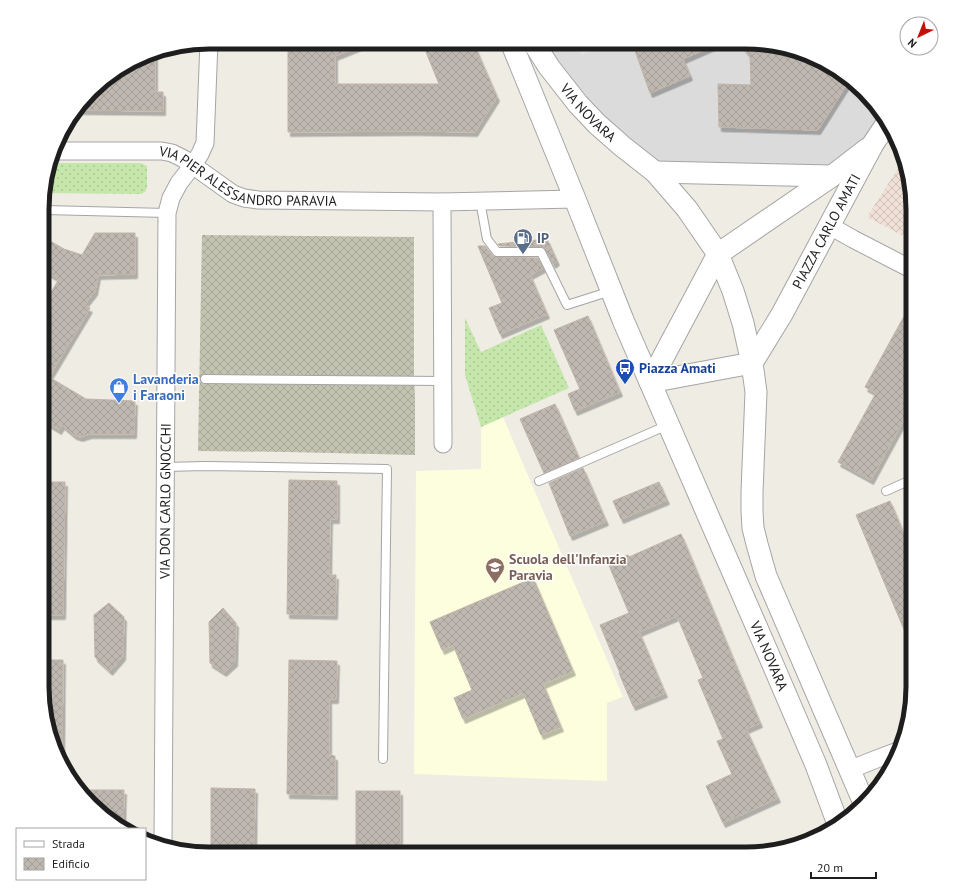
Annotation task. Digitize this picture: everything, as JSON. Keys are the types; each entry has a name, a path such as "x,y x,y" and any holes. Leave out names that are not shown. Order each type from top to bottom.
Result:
{"street":[{"name":"VIA DON CARLO GNOCCHI","path":"163,841 166,213 171,198 179,183 200,154 205,143 209,49"},
{"path":"514,49 623,320 669,425"},
{"name":"VIA NOVARA","path":"537,49 549,67 578,104 597,124 655,172"},
{"path":"873,144 884,127"},
{"name":"PIAZZA CARLO AMATI","path":"650,382 718,254 832,176 873,144"},
{"name":"PIAZZA CARLO AMATI","path":"752,363 782,314 873,144"},
{"name":"VIA PIER ALESSANDRO PARAVIA","path":"60,150 162,151 172,153 184,159 233,194 251,200 442,202 575,199"},
{"path":"650,382 752,363 743,323 733,291 718,254 687,209 655,172"},
{"name":"PIAZZA CARLO AMATI","path":"655,172 832,176"},
{"path":"442,202 443,444"},
{"path":"830,226 906,266"},
{"name":"VIA NOVARA","path":"752,363 756,392 752,492 753,528 761,560 766,576 862,798"},
{"name":"VIA NOVARA","path":"669,425 816,765 836,819"},
{"path":"849,770 892,754"}],"lane":[{"path":"480,201 487,240 497,252 542,252 567,305 612,290"},
{"path":"49,210 166,213"},
{"path":"206,379 443,381"},
{"path":"539,481 669,425"},
{"path":"165,467 204,466 387,469 383,759"},
{"path":"886,491 906,482"}],"shaded area":[{"path":"545,49 757,49 788,54 817,65 844,82 866,103 883,125 831,174 656,170 622,144"},
{"path":"579,49 594,49 582,55"},
{"path":"900,165 906,198 906,237 867,217"},
{"path":"202,235 414,237 415,455 198,451"},
{"name":"Scuola dell'Infanzia Paravia","path":"503,417 623,697 607,703 607,781 414,774 416,471 481,469 481,427"}],"green space":[{"path":"55,163 141,163 147,166 147,188 145,192 141,194 49,193"},
{"path":"465,318 481,352 541,325 569,388 481,427 465,375"}],"building":[{"path":"288,49 352,49 335,56 335,84 439,84 425,49 476,49 497,97 475,132 288,132"},
{"path":"634,49 706,49 683,59 690,76 650,93"},
{"path":"744,49 767,50 788,54 817,65 847,84 818,130 719,127 718,84 751,85 750,56"},
{"path":"155,58 155,92 163,92 163,111 83,110 111,82 138,65"},
{"path":"95,233 135,233 135,274 98,275 95,291 84,305 90,308 49,377 49,296 59,279 49,273 49,240 64,249 82,255"},
{"path":"547,239 557,261 553,264 544,247 500,246 498,244"},
{"path":"478,246 485,246 493,256 497,257 538,258 543,268 530,275 547,314 500,334 489,308 502,303"},
{"path":"906,313 906,394 900,405 906,408 906,416 871,480 838,462 876,393 865,387"},
{"path":"588,316 620,392 575,411 568,394 580,389 554,330"},
{"path":"49,377 86,399 135,401 134,434 90,434 80,437 74,435 62,425 59,430 49,424"},
{"path":"555,404 579,458 544,473 520,419"},
{"path":"583,468 606,521 570,536 549,483"},
{"path":"289,480 337,481 337,519 330,519 329,575 336,575 335,615 287,614"},
{"path":"49,482 65,482 63,615 49,615"},
{"path":"659,482 667,500 621,519 613,501"},
{"path":"890,501 906,539 906,634 856,515"},
{"path":"681,534 760,723 746,729 778,798 723,823 706,786 732,774 717,741 723,739 698,680 703,678 677,616 639,632 665,693 633,706 600,625 629,613 608,563 628,555 629,557"},
{"path":"533,578 573,671 543,684 561,727 541,735 523,693 463,719 454,698 472,690 453,645 442,650 430,622"},
{"path":"109,603 124,617 123,656 110,671 95,657 94,615"},
{"path":"223,608 236,623 235,662 224,672 210,663 209,622"},
{"path":"49,660 63,660 62,751 54,729 50,708"},
{"path":"289,660 337,661 336,699 329,699 329,755 335,756 335,795 287,794"},
{"path":"211,788 255,789 254,847 211,847"},
{"path":"86,790 124,790 123,822 111,814"},
{"path":"356,791 400,791 400,847 356,847"}],"place":[{"name":"IP","path":"523,255"},
{"name":"Piazza Amati","path":"625,385"},
{"name":"Lavanderia i Faraoni","path":"119,404"},
{"name":"Scuola dell'Infanzia Paravia","path":"495,584"}]}
